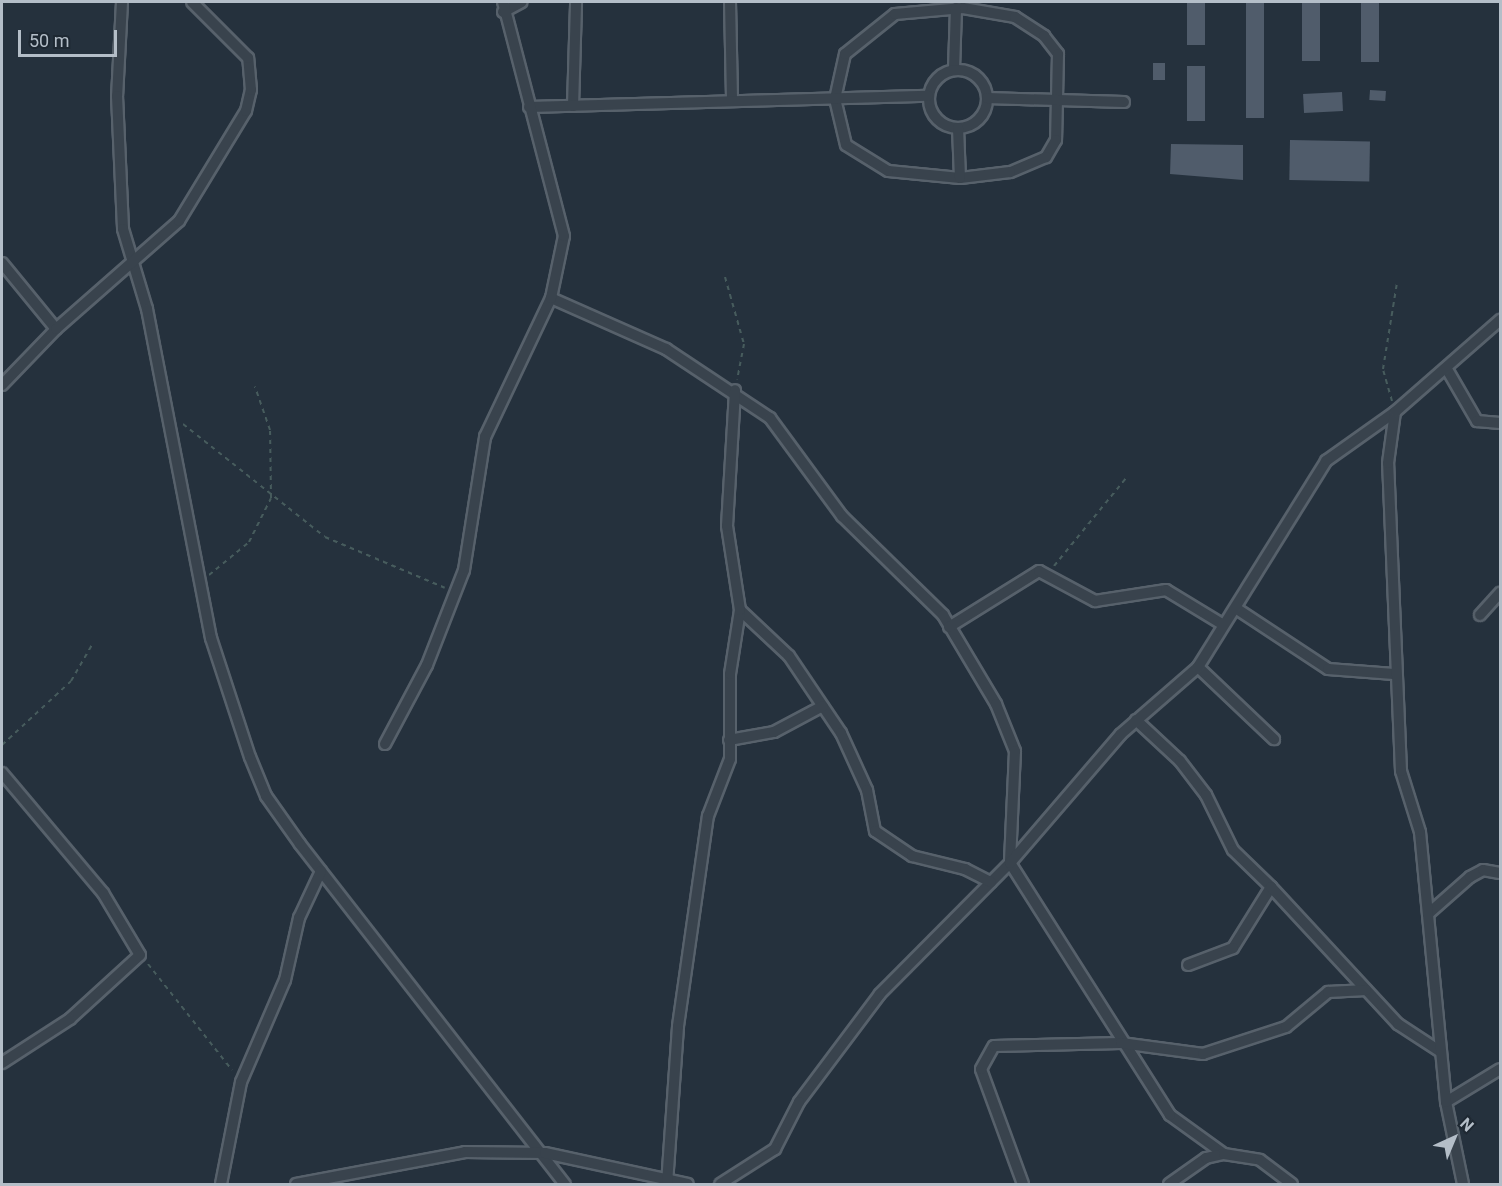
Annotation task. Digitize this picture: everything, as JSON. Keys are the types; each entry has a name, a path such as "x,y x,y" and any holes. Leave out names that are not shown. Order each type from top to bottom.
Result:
{"street":[{"path":"122,2 117,96 123,230 132,267 147,309 202,581 211,638 250,758 266,795 321,871 545,1153 565,1185"},
{"path":"2,385 56,329 132,267 189,210 250,99 248,58 192,2"},
{"path":"385,744 427,665 455,592 472,540 485,437 551,298 564,236 503,7 522,2"},
{"path":"573,106 576,2"},
{"path":"730,2 732,101"},
{"path":"954,69 957,8"},
{"path":"957,8 1015,17 1044,36 1058,54 1061,100 1056,140 1046,158 1010,172 960,178 888,171 846,145 836,99 845,54 895,14 957,8"},
{"path":"954,69 973,73 987,98 976,122 958,128 933,115 928,96 936,78 954,69"},
{"path":"529,107 928,96"},
{"path":"987,98 1124,102"},
{"path":"958,128 960,178"},
{"path":"2,263 56,329"},
{"path":"551,298 666,349 735,390 770,418 820,490 922,590 949,627 996,704 1015,751 1010,863 1121,1043 1170,1115 1224,1154"},
{"path":"720,1184 775,1149 799,1102 880,994 1010,863 1136,720 1198,667 1222,624 1237,609 1326,461 1448,371 1500,320"},
{"path":"1448,371 1477,421 1500,423"},
{"path":"667,1181 678,1026 708,816 728,770 730,674 740,610 727,526 735,390"},
{"path":"1395,412 1387,502 1394,674 1401,771 1420,832 1446,1102 1463,1185"},
{"path":"949,627 1003,598 1031,573 1048,573 1095,601 1166,590 1222,624"},
{"path":"1480,615 1500,593"},
{"path":"1237,609 1328,669 1394,674"},
{"path":"740,610 789,656 823,706 860,772 875,831 912,856 965,869 991,882"},
{"path":"1198,667 1274,739"},
{"path":"729,740 774,732 823,706"},
{"path":"1136,720 1180,761 1206,795 1233,850 1271,887 1398,1024 1442,1052"},
{"path":"2,773 103,893 140,955 70,1019 2,1063"},
{"path":"1428,914 1470,877 1483,870 1500,873"},
{"path":"221,1185 241,1082 285,980 299,918 321,871"},
{"path":"1188,965 1233,948 1271,887"},
{"path":"1023,1185 981,1069 984,1057 1004,1041 1121,1043 1203,1054 1286,1027 1328,992 1366,990"},
{"path":"1446,1102 1500,1069"},
{"path":"296,1185 465,1152 545,1153 688,1185"},
{"path":"1169,1185 1206,1158 1224,1154 1260,1160 1292,1185"}],"path":[{"path":"725,277 744,344 735,390"},
{"path":"1395,412 1383,369 1397,283"},
{"path":"202,581 249,543 271,498 270,430 255,387"},
{"path":"166,411 271,498 325,537 455,592"},
{"path":"1048,573 1126,478"},
{"path":"2,745 72,681 93,643"},
{"path":"140,955 241,1082"}],"building":[{"path":"1187,2 1205,2 1205,45 1187,45"},
{"path":"1246,2 1264,2 1264,118 1246,118"},
{"path":"1302,2 1320,2 1320,61 1302,61"},
{"path":"1361,2 1379,2 1379,62 1361,62"},
{"path":"1153,63 1165,63 1165,80 1153,80"},
{"path":"1187,66 1205,66 1205,121 1187,121"},
{"path":"1370,90 1386,91 1385,101 1369,100"},
{"path":"1342,92 1343,111 1304,113 1303,94"},
{"path":"1290,140 1370,141 1369,181 1289,180"},
{"path":"1171,144 1243,145 1243,180 1170,174"}]}
